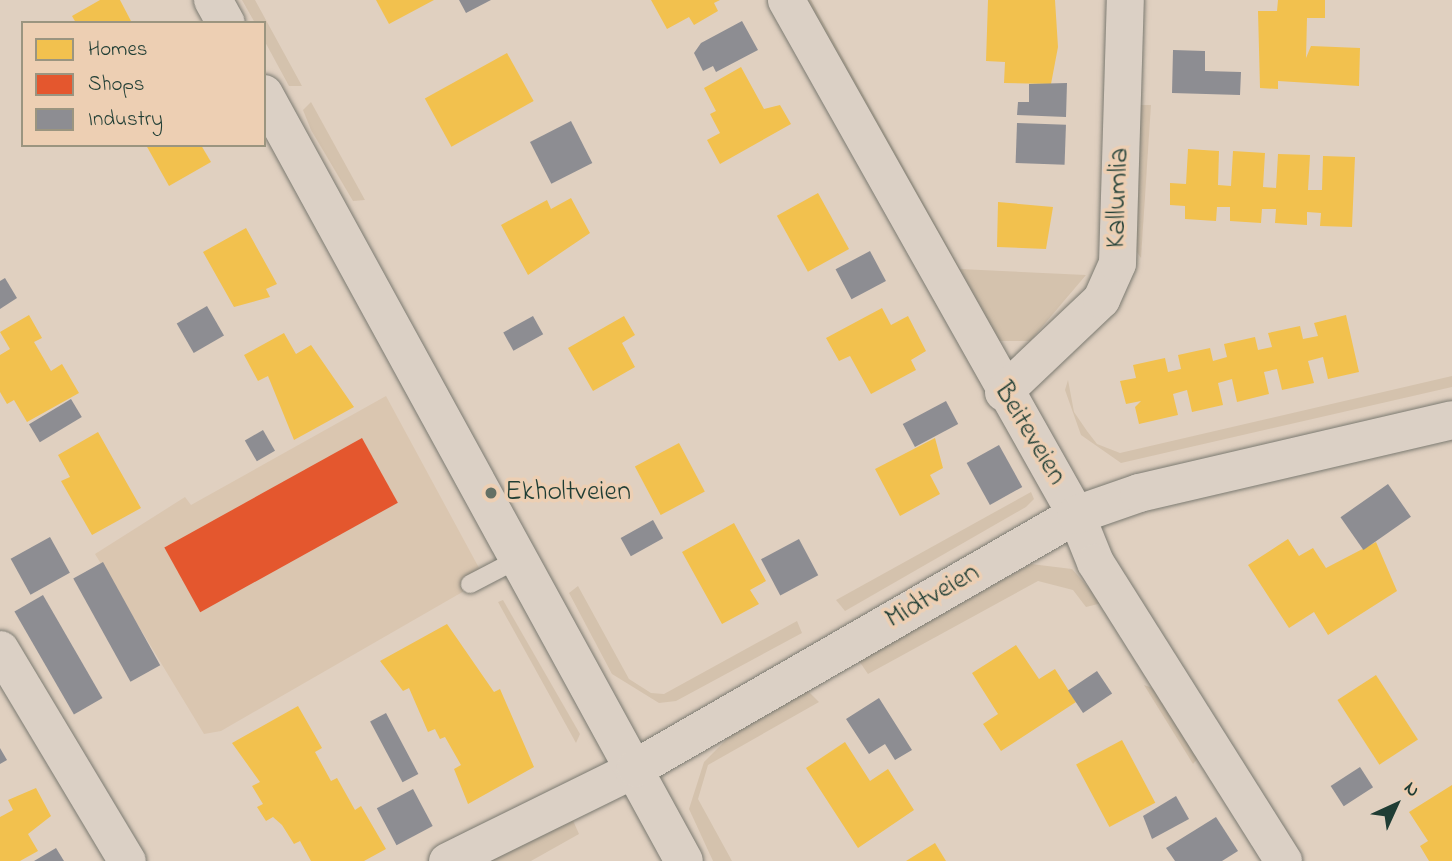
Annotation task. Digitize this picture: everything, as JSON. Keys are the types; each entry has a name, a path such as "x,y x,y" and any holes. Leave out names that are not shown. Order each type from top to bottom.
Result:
{"street":[{"path":"213,0 225,21"},
{"name":"Beiteveien","path":"786,0 1003,392 1076,515 1095,562 1283,861"},
{"name":"Kallumlia","path":"1003,392 1101,299 1117,263 1125,0"},
{"path":"266,98 518,559 636,768 684,861"},
{"name":"Midtveien","path":"447,861 636,768 1076,515 1139,492 1452,420"},
{"path":"0,649 127,861"}],"lane":[{"path":"470,583 518,559"}],"shaded area":[{"path":"242,0 255,0 302,86 289,86 266,44 266,21 254,21"},
{"path":"804,0 811,0 960,269 1086,275 1030,341 998,341"},
{"path":"311,102 365,200 353,201 311,130 303,110"},
{"path":"1139,105 1151,105 1141,258 1136,251"},
{"path":"1452,376 1452,387 1121,463 1081,435 1065,390 1068,380 1074,412 1097,444 1120,453"},
{"path":"386,396 485,579 221,731 204,734 95,554 185,497 191,505"},
{"path":"1031,492 1034,499 1026,507 845,611 836,600"},
{"path":"1031,564 1072,569 1102,603 1086,607 1073,590 1038,581 868,674 859,661"},
{"path":"578,586 629,679 651,693 664,694 797,621 802,633 676,701 659,703 612,674 569,593"},
{"path":"503,600 580,734 576,743 498,602"},
{"path":"1144,685 1153,688 1199,757 1193,764"},
{"path":"807,690 819,702 708,765 698,799 732,861 713,861 689,809 704,762 733,733"},
{"path":"571,816 579,834 531,861 478,861"}],"building: Homes":[{"path":"100,0 120,0 131,21 75,21 72,16"},
{"path":"376,0 434,0 389,24"},
{"path":"651,0 720,0 714,3 718,11 694,25 689,17 667,29"},
{"path":"988,0 1055,0 1058,47 1051,84 1004,83 1005,62 986,61"},
{"path":"1278,0 1325,0 1325,18 1307,18 1306,58 1311,46 1360,48 1359,86 1278,81 1278,89 1260,88 1258,11 1277,11"},
{"path":"507,53 534,101 451,147 425,99"},
{"path":"741,67 764,109 780,105 791,124 720,164 707,140 720,133 710,114 716,111 704,88"},
{"path":"147,147 202,147 211,162 169,186"},
{"path":"1188,149 1219,151 1218,185 1231,186 1233,151 1265,153 1263,187 1276,188 1278,154 1310,155 1308,190 1322,190 1323,156 1355,157 1352,227 1320,226 1321,213 1307,212 1307,225 1275,223 1276,209 1262,209 1261,223 1230,221 1230,207 1217,207 1216,221 1185,219 1185,206 1170,205 1170,183 1186,184"},
{"path":"818,193 849,249 808,272 777,216"},
{"path":"571,198 590,233 528,275 501,225 547,200 551,209"},
{"path":"998,202 1053,207 1046,249 997,247"},
{"path":"246,228 277,284 266,289 270,297 234,307 203,252"},
{"path":"882,308 891,325 908,316 926,351 911,360 916,370 871,394 850,356 839,361 826,338"},
{"path":"29,315 42,338 34,342 51,371 62,364 79,393 27,422 14,400 7,404 0,392 0,355 10,349 0,332"},
{"path":"1346,315 1359,372 1328,379 1323,357 1308,361 1314,383 1282,390 1277,369 1264,372 1269,394 1237,402 1232,379 1218,383 1223,405 1192,412 1187,390 1173,394 1178,415 1139,424 1135,407 1141,401 1126,404 1120,381 1136,378 1133,365 1165,358 1168,372 1181,369 1178,355 1210,348 1213,361 1227,357 1224,344 1255,337 1258,350 1272,347 1268,333 1300,326 1303,339 1318,336 1314,323"},
{"path":"624,316 635,335 622,343 635,367 593,391 568,348"},
{"path":"284,333 296,354 311,345 354,407 294,440 268,376 258,381 244,355"},
{"path":"98,432 141,508 92,535 61,481 70,477 58,455"},
{"path":"935,438 943,468 930,475 940,494 900,516 875,469"},
{"path":"679,443 705,492 661,515 635,466"},
{"path":"734,523 766,581 750,590 759,604 722,624 682,552"},
{"path":"1288,539 1299,556 1313,548 1326,568 1376,542 1397,591 1328,635 1314,612 1289,628 1248,565"},
{"path":"447,624 494,692 500,689 534,767 468,804 454,769 461,765 445,737 440,739 435,729 428,732 409,688 403,691 380,661"},
{"path":"1016,645 1039,679 1055,669 1076,702 1001,751 983,724 998,714 972,673"},
{"path":"1376,675 1418,740 1379,765 1337,700"},
{"path":"298,706 322,748 315,752 331,781 337,778 355,810 361,806 386,849 364,861 311,861 300,841 294,844 282,825 273,817 266,821 257,807 263,804 252,786 260,782 232,743"},
{"path":"1122,740 1155,803 1109,827 1076,764"},
{"path":"845,742 870,781 888,769 914,810 858,848 806,768"},
{"path":"1452,785 1452,861 1429,861 1420,846 1428,841 1409,812"},
{"path":"36,788 51,816 28,834 38,851 20,861 0,861 0,817 13,810 8,800"},
{"path":"935,843 946,861 906,861"}],"building: Shops":[{"path":"362,438 398,503 200,612 164,548"}],"building: Industry":[{"path":"459,0 491,0 466,13"},
{"path":"742,21 758,50 716,72 713,66 703,71 694,53 701,43"},
{"path":"1173,50 1205,51 1205,71 1241,72 1240,95 1172,93"},
{"path":"1067,83 1066,117 1017,115 1018,102 1029,102 1029,84"},
{"path":"571,121 592,163 551,184 530,142"},
{"path":"1017,123 1066,125 1065,165 1016,163"},
{"path":"870,251 886,281 852,299 836,269"},
{"path":"5,278 17,298 0,309 0,281"},
{"path":"207,306 224,335 194,353 177,324"},
{"path":"533,316 543,334 513,351 503,332"},
{"path":"71,399 82,417 40,442 29,424"},
{"path":"946,401 958,424 915,447 903,424"},
{"path":"263,430 275,451 257,461 245,440"},
{"path":"999,445 1022,487 990,505 967,463"},
{"path":"1388,484 1411,517 1363,550 1340,517"},
{"path":"653,520 663,538 631,556 621,538"},
{"path":"50,537 70,573 31,595 11,559"},
{"path":"799,539 818,575 780,595 761,559"},
{"path":"103,562 160,665 130,682 73,578"},
{"path":"43,595 102,698 74,715 14,612"},
{"path":"1097,671 1112,693 1083,713 1068,691"},
{"path":"879,698 912,750 895,760 885,744 869,754 846,719"},
{"path":"386,713 418,774 403,782 370,721"},
{"path":"0,748 7,760 0,764"},
{"path":"1360,767 1373,787 1344,806 1331,786"},
{"path":"413,789 433,826 397,845 377,808"},
{"path":"1176,796 1189,819 1152,839 1143,816"},
{"path":"1216,817 1238,851 1222,861 1175,861 1166,848"},
{"path":"56,848 64,861 34,861"}],"place":[{"name":"Ekholtveien","path":"491,493"}]}
